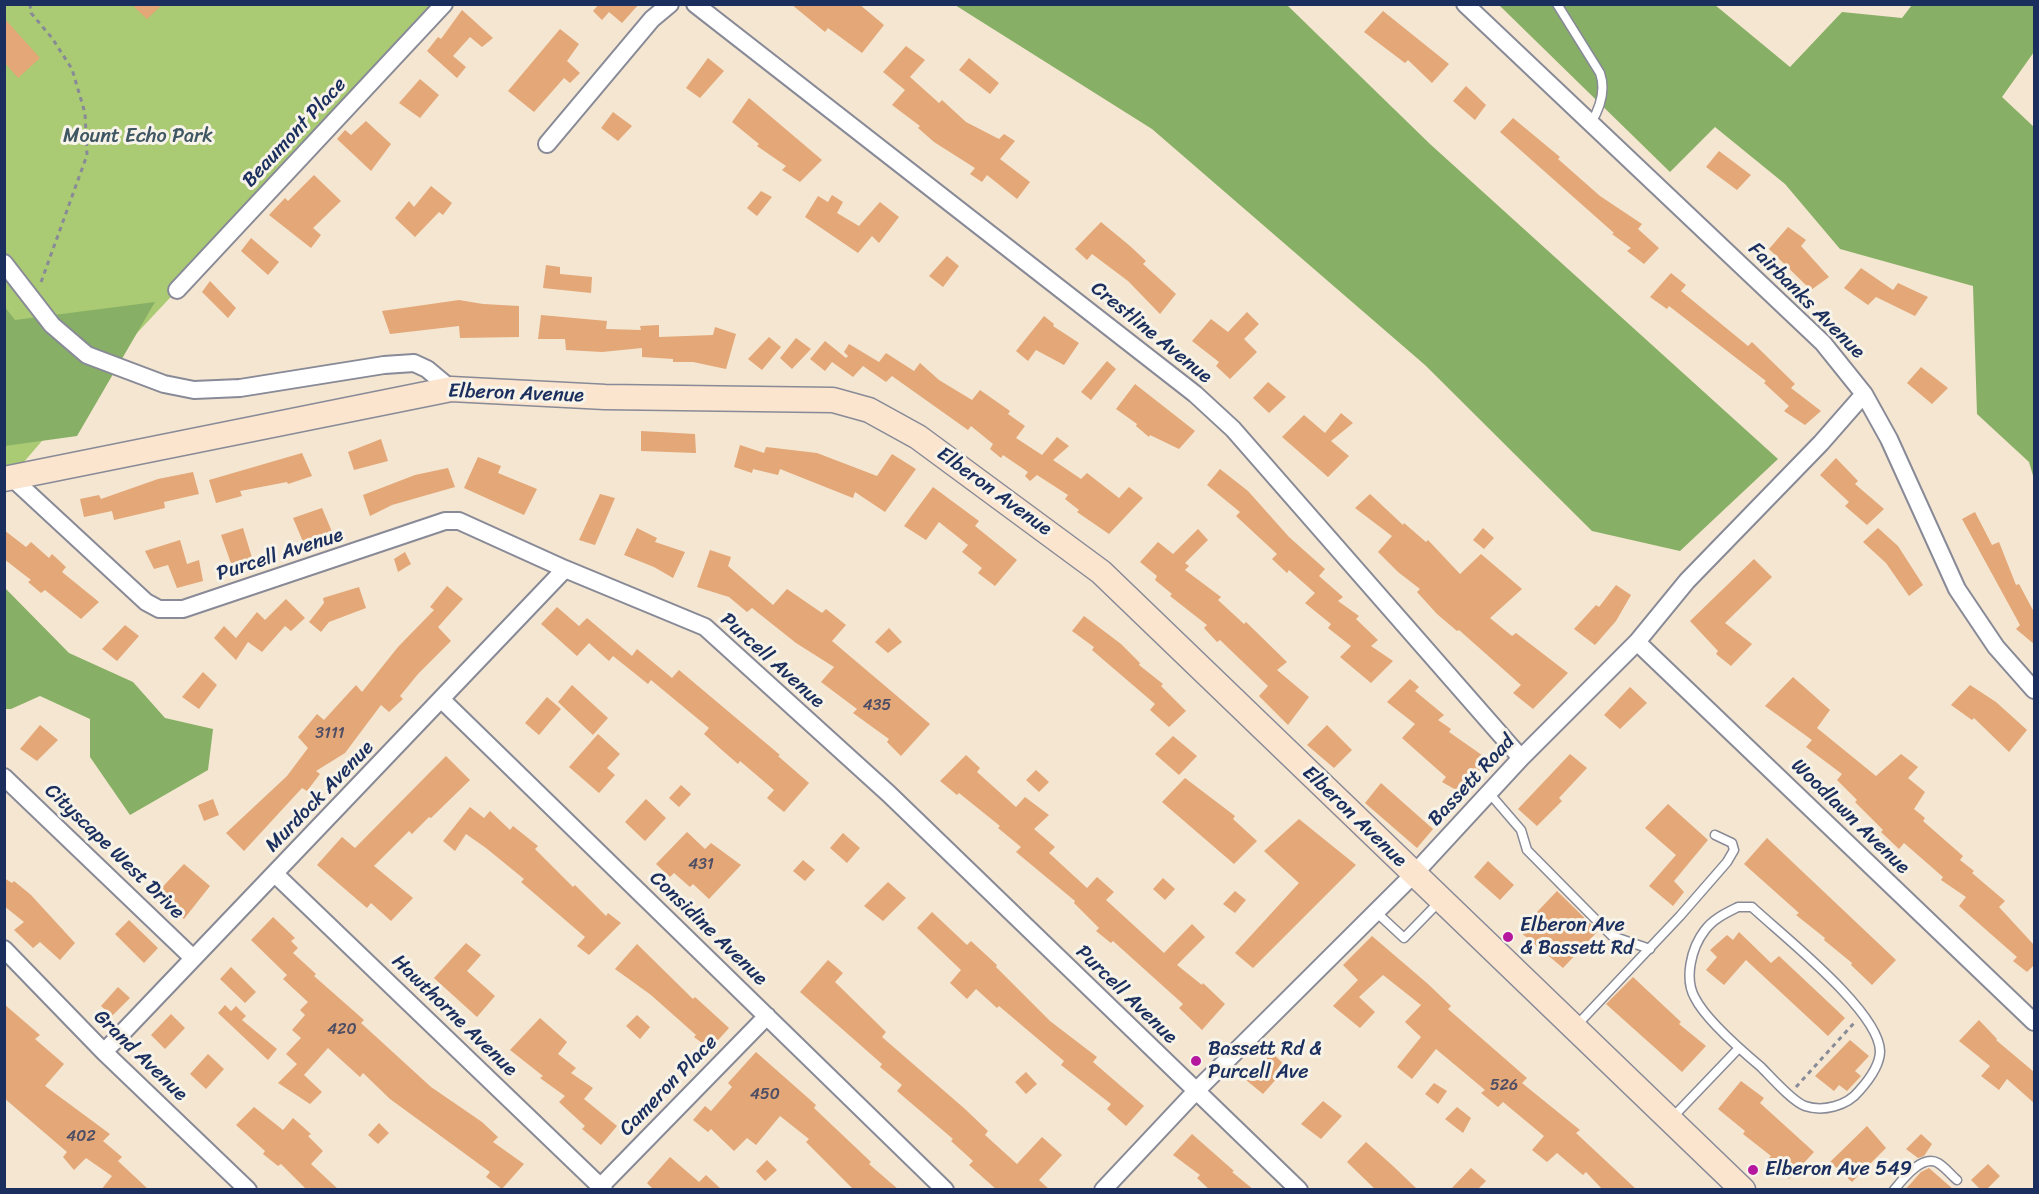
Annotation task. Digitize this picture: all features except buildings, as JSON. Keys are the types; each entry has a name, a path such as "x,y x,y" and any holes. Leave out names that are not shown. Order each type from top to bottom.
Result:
{"street":[{"name":"Beaumont Place","path":"177,290 444,4"},
{"path":"547,144 652,18 670,4"},
{"name":"Crestline Avenue","path":"695,4 1195,393 1233,429 1521,758"},
{"name":"Fairbanks Avenue","path":"1465,4 1822,343 1864,394 1889,439 1957,589 1996,647 2034,690"},
{"path":"4,263 52,325 87,355 164,384 194,390 240,388 384,365 414,363 427,369 451,389"},
{"name":"Elberon Avenue","path":"8,478 451,389 605,397 833,400 869,410 894,422 1074,550 1101,572 1440,901 1743,1190"},
{"name":"Bassett Road","path":"1103,1190 1196,1091 1413,875 1521,758 1636,642 1687,581 1821,443 1864,394"},
{"name":"Purcell Avenue","path":"8,478 146,602 159,609 183,609 445,521 468,523 565,569 705,627 889,794 1299,1190"},
{"name":"Murdock Avenue","path":"104,1052 565,569"},
{"name":"Woodlawn Avenue","path":"1636,642 2034,1022"},
{"name":"Considine Avenue","path":"441,700 945,1190"},
{"name":"Cityscape West Drive","path":"4,777 193,958"},
{"name":"Hawthorne Avenue","path":"275,874 603,1188"},
{"name":"Grand Avenue","path":"4,949 104,1052 248,1190"},
{"name":"Cameron Place","path":"603,1188 767,1016"}],"lane":[{"path":"1557,4 1604,83 1598,111 1591,124"},
{"path":"1490,794 1521,830 1527,850 1612,936 1650,949"},
{"path":"1574,1029 1650,949 1727,862 1734,850 1732,843 1726,838 1715,835"},
{"path":"1376,912 1404,938 1440,901"},
{"path":"1738,907 1752,907 1864,1014 1875,1030 1880,1052 1873,1073 1858,1094 1827,1110 1803,1106 1739,1048 1695,1000 1688,982 1694,952 1705,930 1721,915 1738,907"},
{"path":"1670,1120 1739,1048"},
{"path":"1894,1190 1912,1170 1930,1161 1936,1162 1957,1180"}],"path":[{"path":"30,4 31,13 52,38 72,69 85,113 87,155 47,264"},
{"path":"1790,1094 1864,1014"}],"green space":[{"name":"Mount Echo Park","path":"4,5 444,5 108,364 11,477 4,479"},
{"path":"955,5 1287,5 1430,144 1778,459 1680,551 1592,531 1425,365 1152,129"},
{"path":"1499,5 1715,5 1790,67 1842,12 1902,18 1912,5 2034,5 2034,52 2002,97 2034,127 2034,479 2029,462 1977,414 1973,286 1840,249 1785,184 1715,127 1670,172"},
{"path":"155,302 77,436 5,446 4,306 15,320"},
{"path":"5,588 69,653 133,682 165,718 213,729 208,770 130,815 90,757 90,719 40,696 11,709 5,709"}],"place":[{"name":"Elberon Ave & Bassett Rd","path":"1508,937"},
{"name":"Bassett Rd & Purcell Ave","path":"1196,1061"},
{"name":"Elberon Ave 549","path":"1753,1170"}]}
